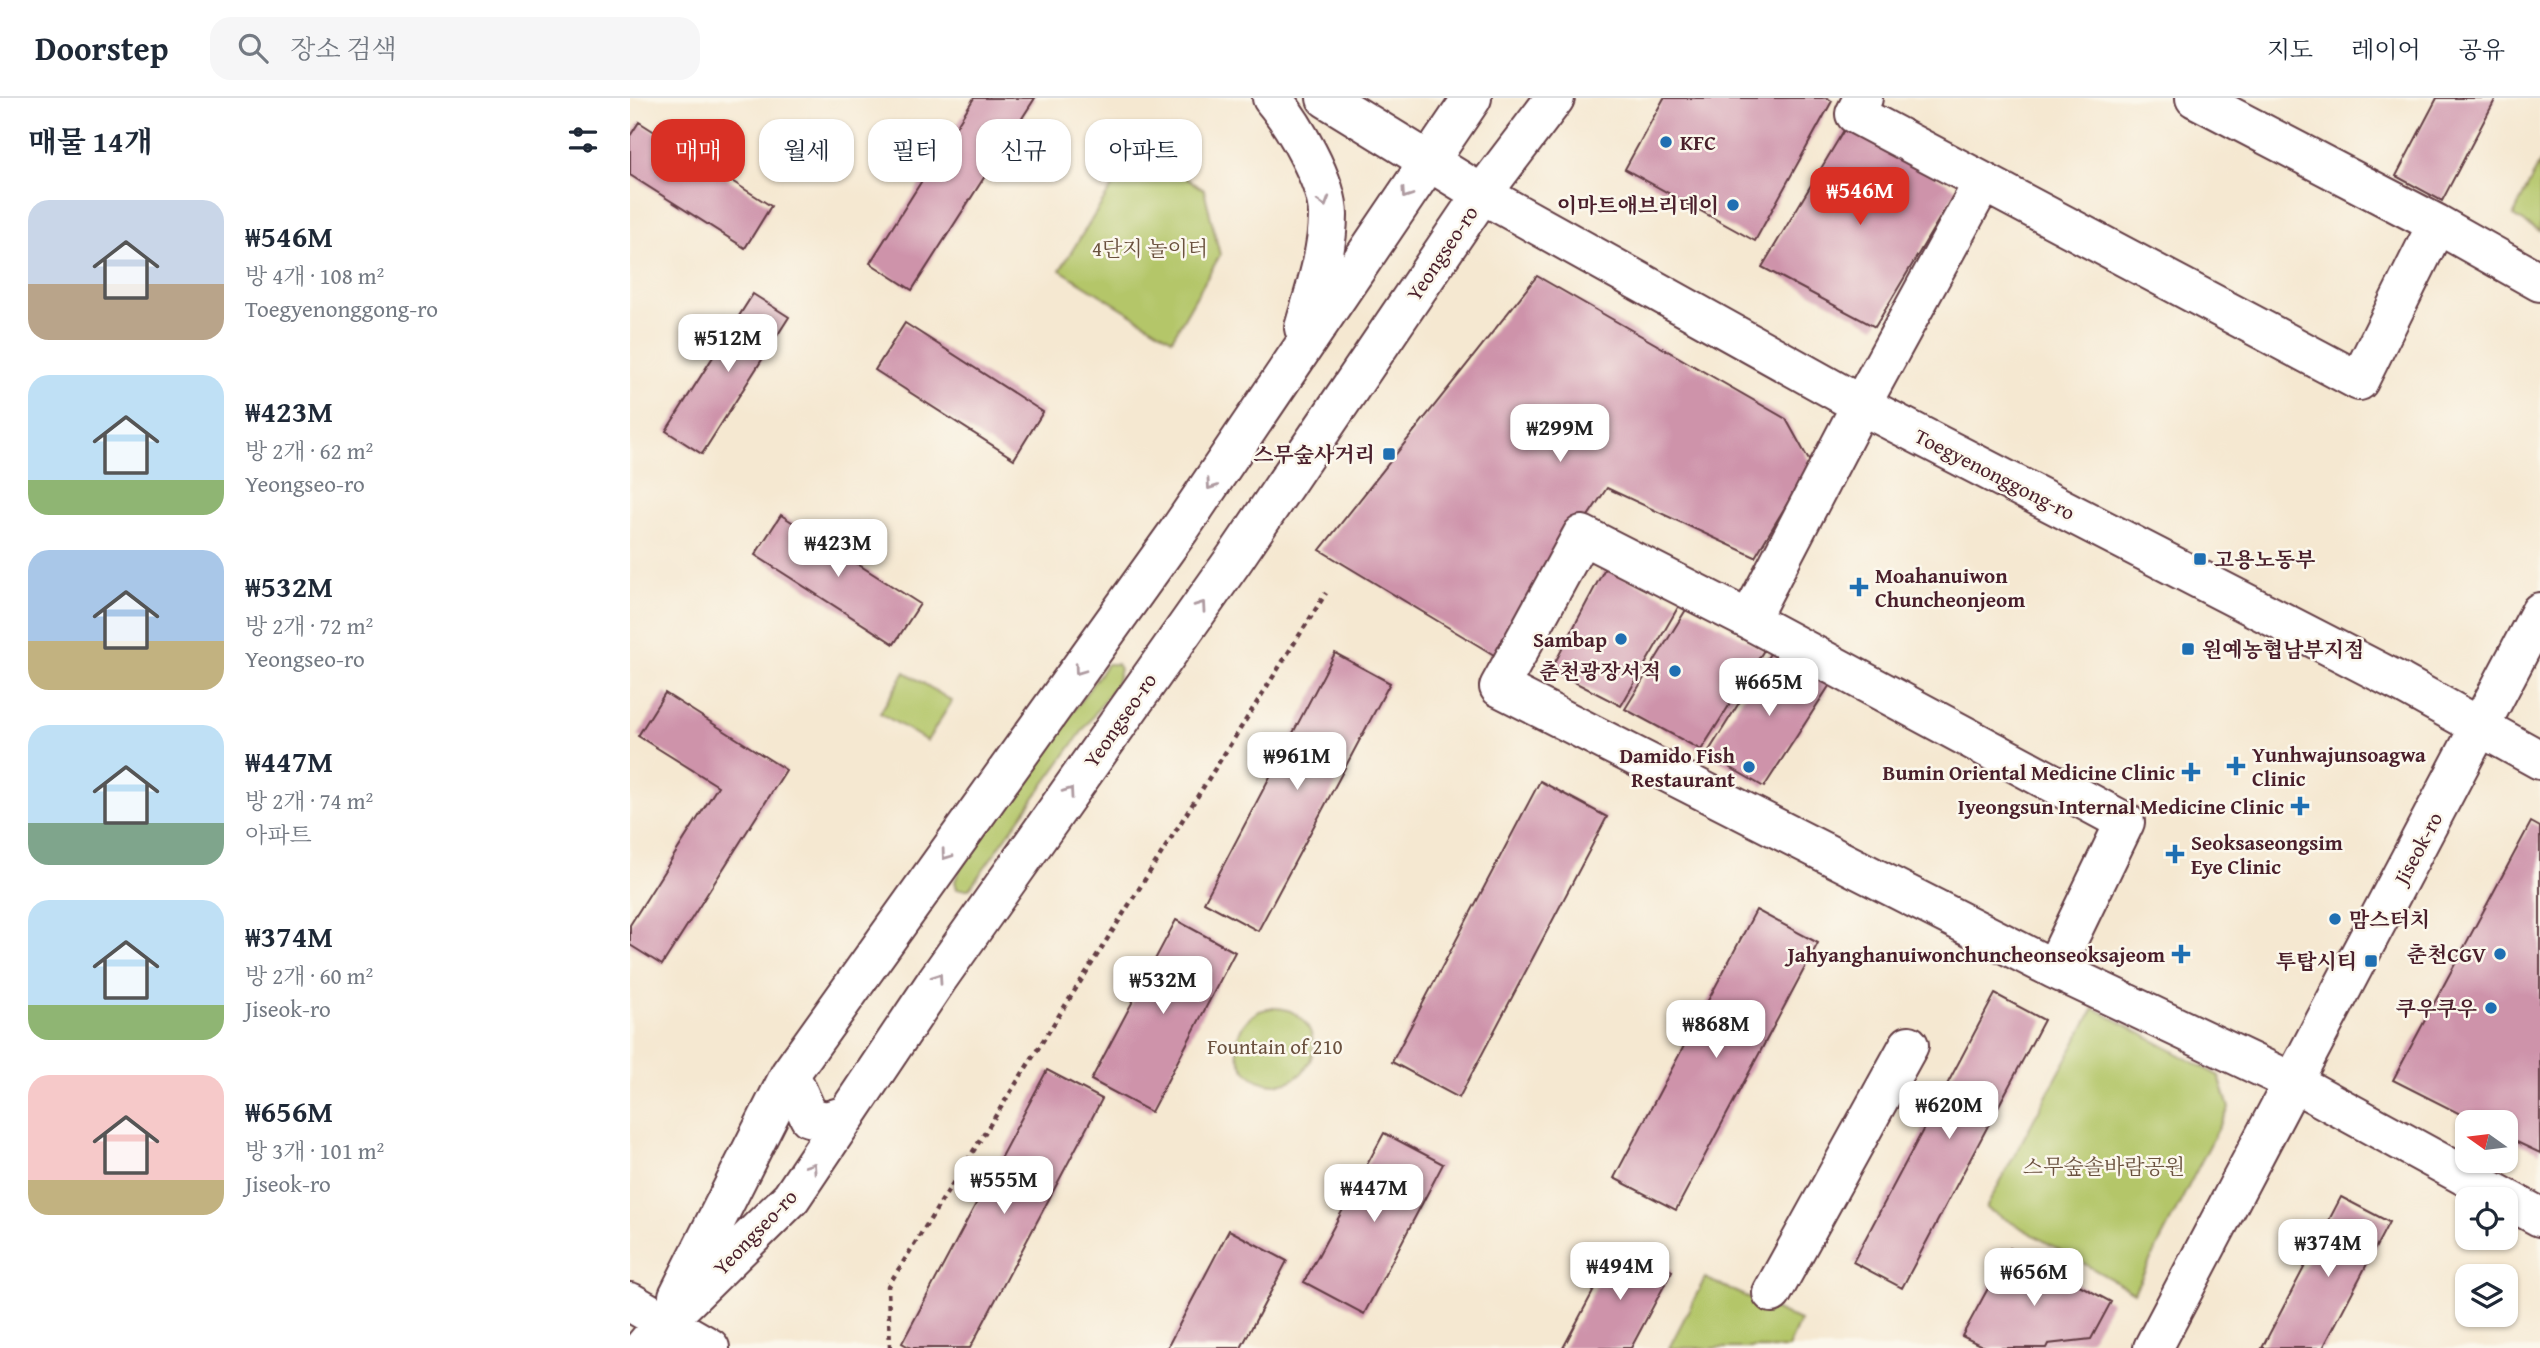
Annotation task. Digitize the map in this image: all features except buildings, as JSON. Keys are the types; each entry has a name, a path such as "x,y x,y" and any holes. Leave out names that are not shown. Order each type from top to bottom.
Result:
{"street":[{"path":"1272,98 1292,122 1313,165 1328,214 1316,284 1296,358"},
{"name":"Toegyenonggong-ro","path":"1326,98 1455,178 1861,404 2401,683 2481,730 2540,760"},
{"name":"Yeongseo-ro","path":"654,1335 792,1198 937,980 1283,484 1455,178 1472,98"},
{"name":"Yeongseo-ro","path":"654,1335 790,1074 1238,446 1296,358 1455,178 1555,98"},
{"path":"1863,98 1855,114 2359,381 2437,224"},
{"path":"2194,98 2437,224 2540,282"},
{"path":"1749,620 1861,404 1983,182"},
{"path":"1238,446 1261,437 1278,442 1286,459 1283,484"},
{"path":"2054,969 2125,822 1749,620 1582,535 1499,687 2054,969 2293,1082 2540,1217"},
{"name":"Jiseok-ro","path":"2153,1348 2481,730 2540,612"},
{"path":"1772,1293 1909,1045"},
{"path":"790,1074 809,1117 826,1121 847,1115"},
{"path":"630,1302 654,1335 710,1348"}],"path":[{"path":"890,1348 888,1286 1326,593"}],"green space":[{"path":"2540,162 2540,231 2513,216"},
{"name":"4단지 놀이터","path":"1115,182 1192,182 1204,190 1220,255 1172,339 1060,270"},
{"path":"1107,664 1117,664 1120,669 1116,684 969,889 957,889 955,881 960,869"},
{"path":"905,672 952,701 927,741 880,713"},
{"name":"Fountain of 210","path":"1275,1008 1290,1011 1302,1019 1310,1031 1313,1046 1310,1061 1302,1073 1290,1081 1275,1084 1260,1081 1248,1073 1240,1061 1237,1046 1240,1031 1248,1019 1260,1011"},
{"name":"스무숲솔바람공원","path":"2094,1008 2219,1076 2229,1108 2134,1292 1986,1208"},
{"path":"1705,1278 1800,1321 1788,1348 1669,1348"}],"place":[{"name":"KFC","path":"1666,142"},
{"name":"이마트애브리데이","path":"1733,205"},
{"name":"스무숲사거리","path":"1389,454"},
{"name":"고용노동부","path":"2200,559"},
{"name":"Moahanuiwon Chuncheonjeom","path":"1859,587"},
{"name":"Sambap","path":"1621,639"},
{"name":"원예농협남부지점","path":"2188,649"},
{"name":"춘천광장서적","path":"1675,671"},
{"name":"Yunhwajunsoagwa Clinic","path":"2236,766"},
{"name":"Damido Fish Restaurant","path":"1749,767"},
{"name":"Bumin Oriental Medicine Clinic","path":"2191,772"},
{"name":"Iyeongsun Internal Medicine Clinic","path":"2300,806"},
{"name":"Seoksaseongsim Eye Clinic","path":"2175,854"},
{"name":"맘스터치","path":"2335,919"},
{"name":"Jahyanghanuiwonchuncheonseoksajeom","path":"2181,954"},
{"name":"춘천CGV","path":"2500,954"},
{"name":"투탑시티","path":"2371,961"},
{"name":"쿠우쿠우","path":"2491,1008"}]}
